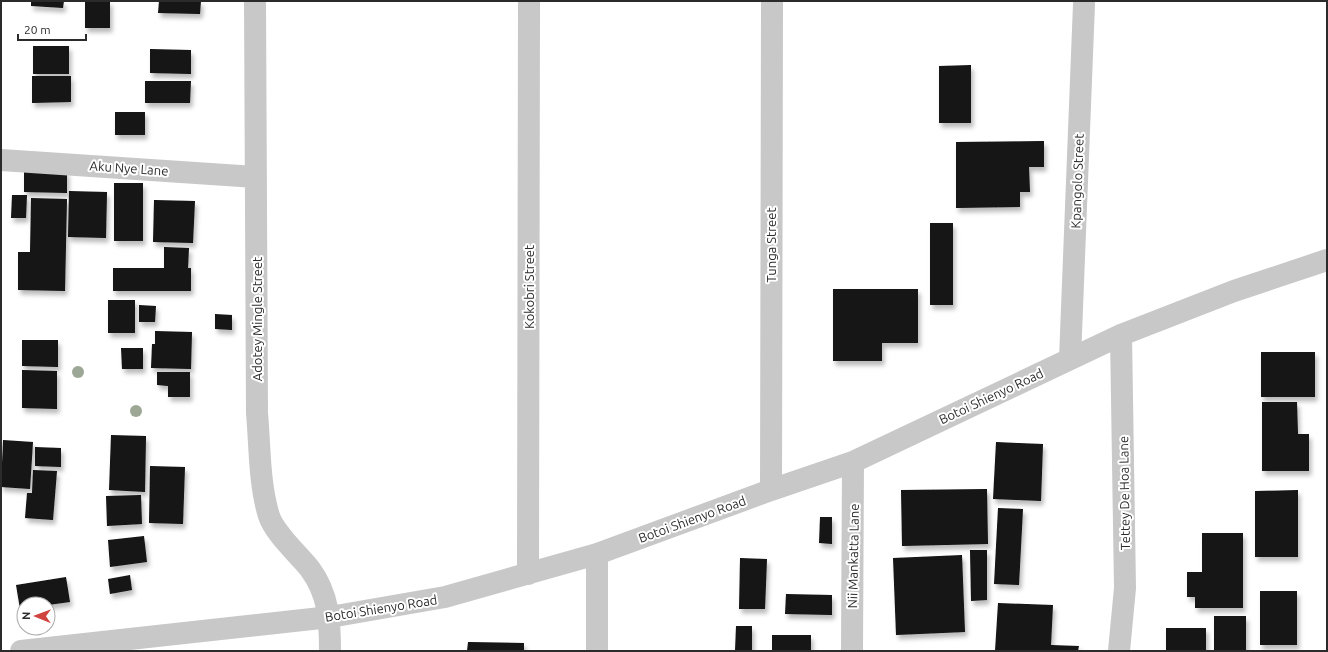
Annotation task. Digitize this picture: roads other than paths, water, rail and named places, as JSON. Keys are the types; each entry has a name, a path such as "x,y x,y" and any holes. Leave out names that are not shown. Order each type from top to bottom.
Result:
{"street":[{"name":"Adotey Mingle Street","path":"256,1 257,412 262,477 270,517 292,551 310,570 322,591 330,617 330,651"},
{"name":"Kokobri Street","path":"528,574 529,1"},
{"name":"Tunga Street","path":"771,490 772,1"},
{"name":"Kpangolo Street","path":"1070,359 1084,4"},
{"name":"Aku Nye Lane","path":"1,160 256,177"},
{"name":"Botoi Shienyo Road","path":"22,651 65,648 330,617 445,598 597,554 771,490 854,462 1121,335 1234,291 1327,260"},
{"name":"Tettey De Hoa Lane","path":"1119,651 1125,588 1121,335"},
{"name":"Nii Mankatta Lane","path":"852,651 854,462"},
{"path":"597,554 597,651"}]}
